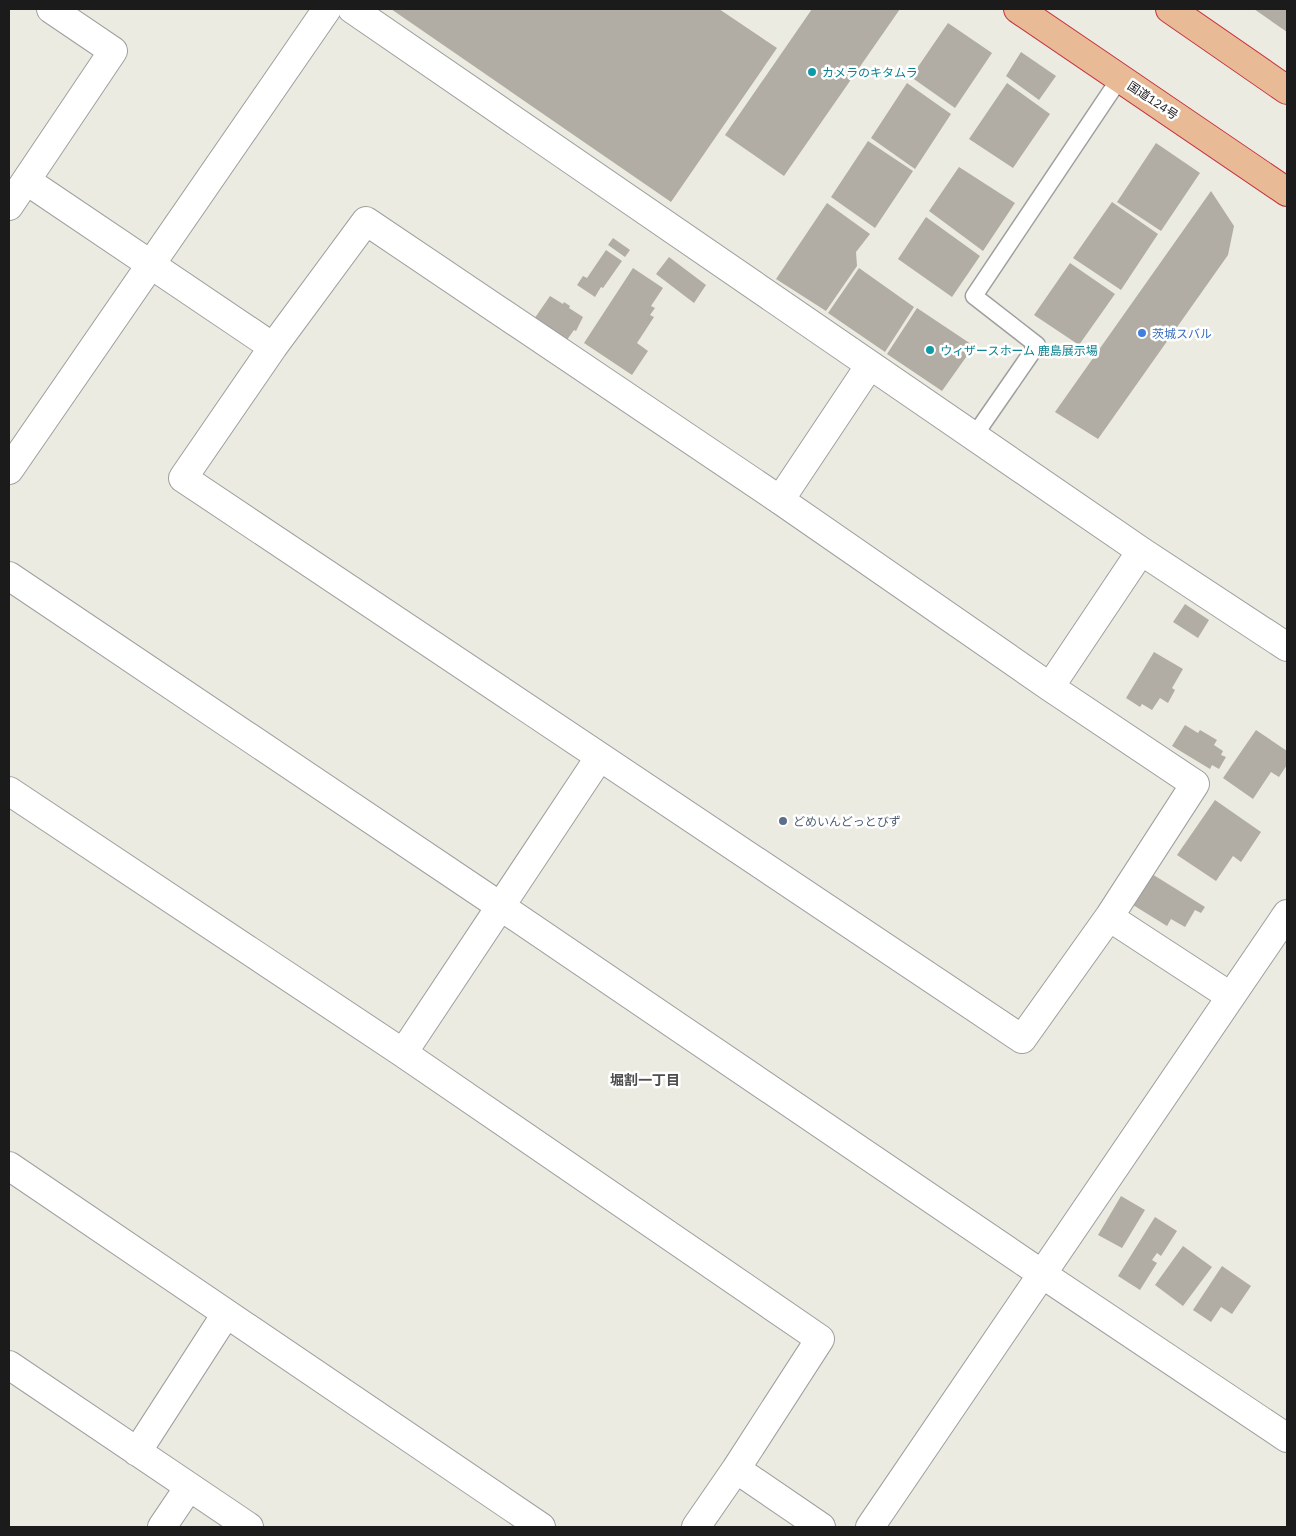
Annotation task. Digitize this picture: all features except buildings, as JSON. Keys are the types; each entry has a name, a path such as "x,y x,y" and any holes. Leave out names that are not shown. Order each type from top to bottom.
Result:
{"highway":[{"name":"国道124号","path":"1018,9 1287,192"},
{"path":"1170,9 1287,90"}],"street":[{"path":"9,206 113,51 51,9"},
{"path":"9,470 327,9"},
{"path":"352,9 1141,551 1287,647"},
{"path":"26,181 273,347"},
{"path":"366,221 780,500 1050,687 1195,784 1109,917 1022,1040 183,478 273,347 366,221"},
{"path":"780,500 870,365"},
{"path":"1050,687 1141,551"},
{"path":"9,576 1287,1438"},
{"path":"403,1053 600,758"},
{"path":"9,791 403,1053 820,1339 696,1527"},
{"path":"870,1527 1287,914"},
{"path":"1109,917 1230,996"},
{"path":"9,1166 541,1527"},
{"path":"137,1452 226,1314"},
{"path":"9,1365 249,1527"},
{"path":"736,1469 821,1527"},
{"path":"162,1527 189,1487"}],"lane":[{"path":"974,436 1037,345 974,296 1120,78"}],"place":[{"name":"カメラのキタムラ","path":"812,72"},
{"name":"茨城スバル","path":"1142,333"},
{"name":"ウィザースホーム 鹿島展示場","path":"930,350"},
{"name":"どめいんどっとびず","path":"783,821"}],"district":[{"name":"堀割一丁目","path":"645,1080"}]}
